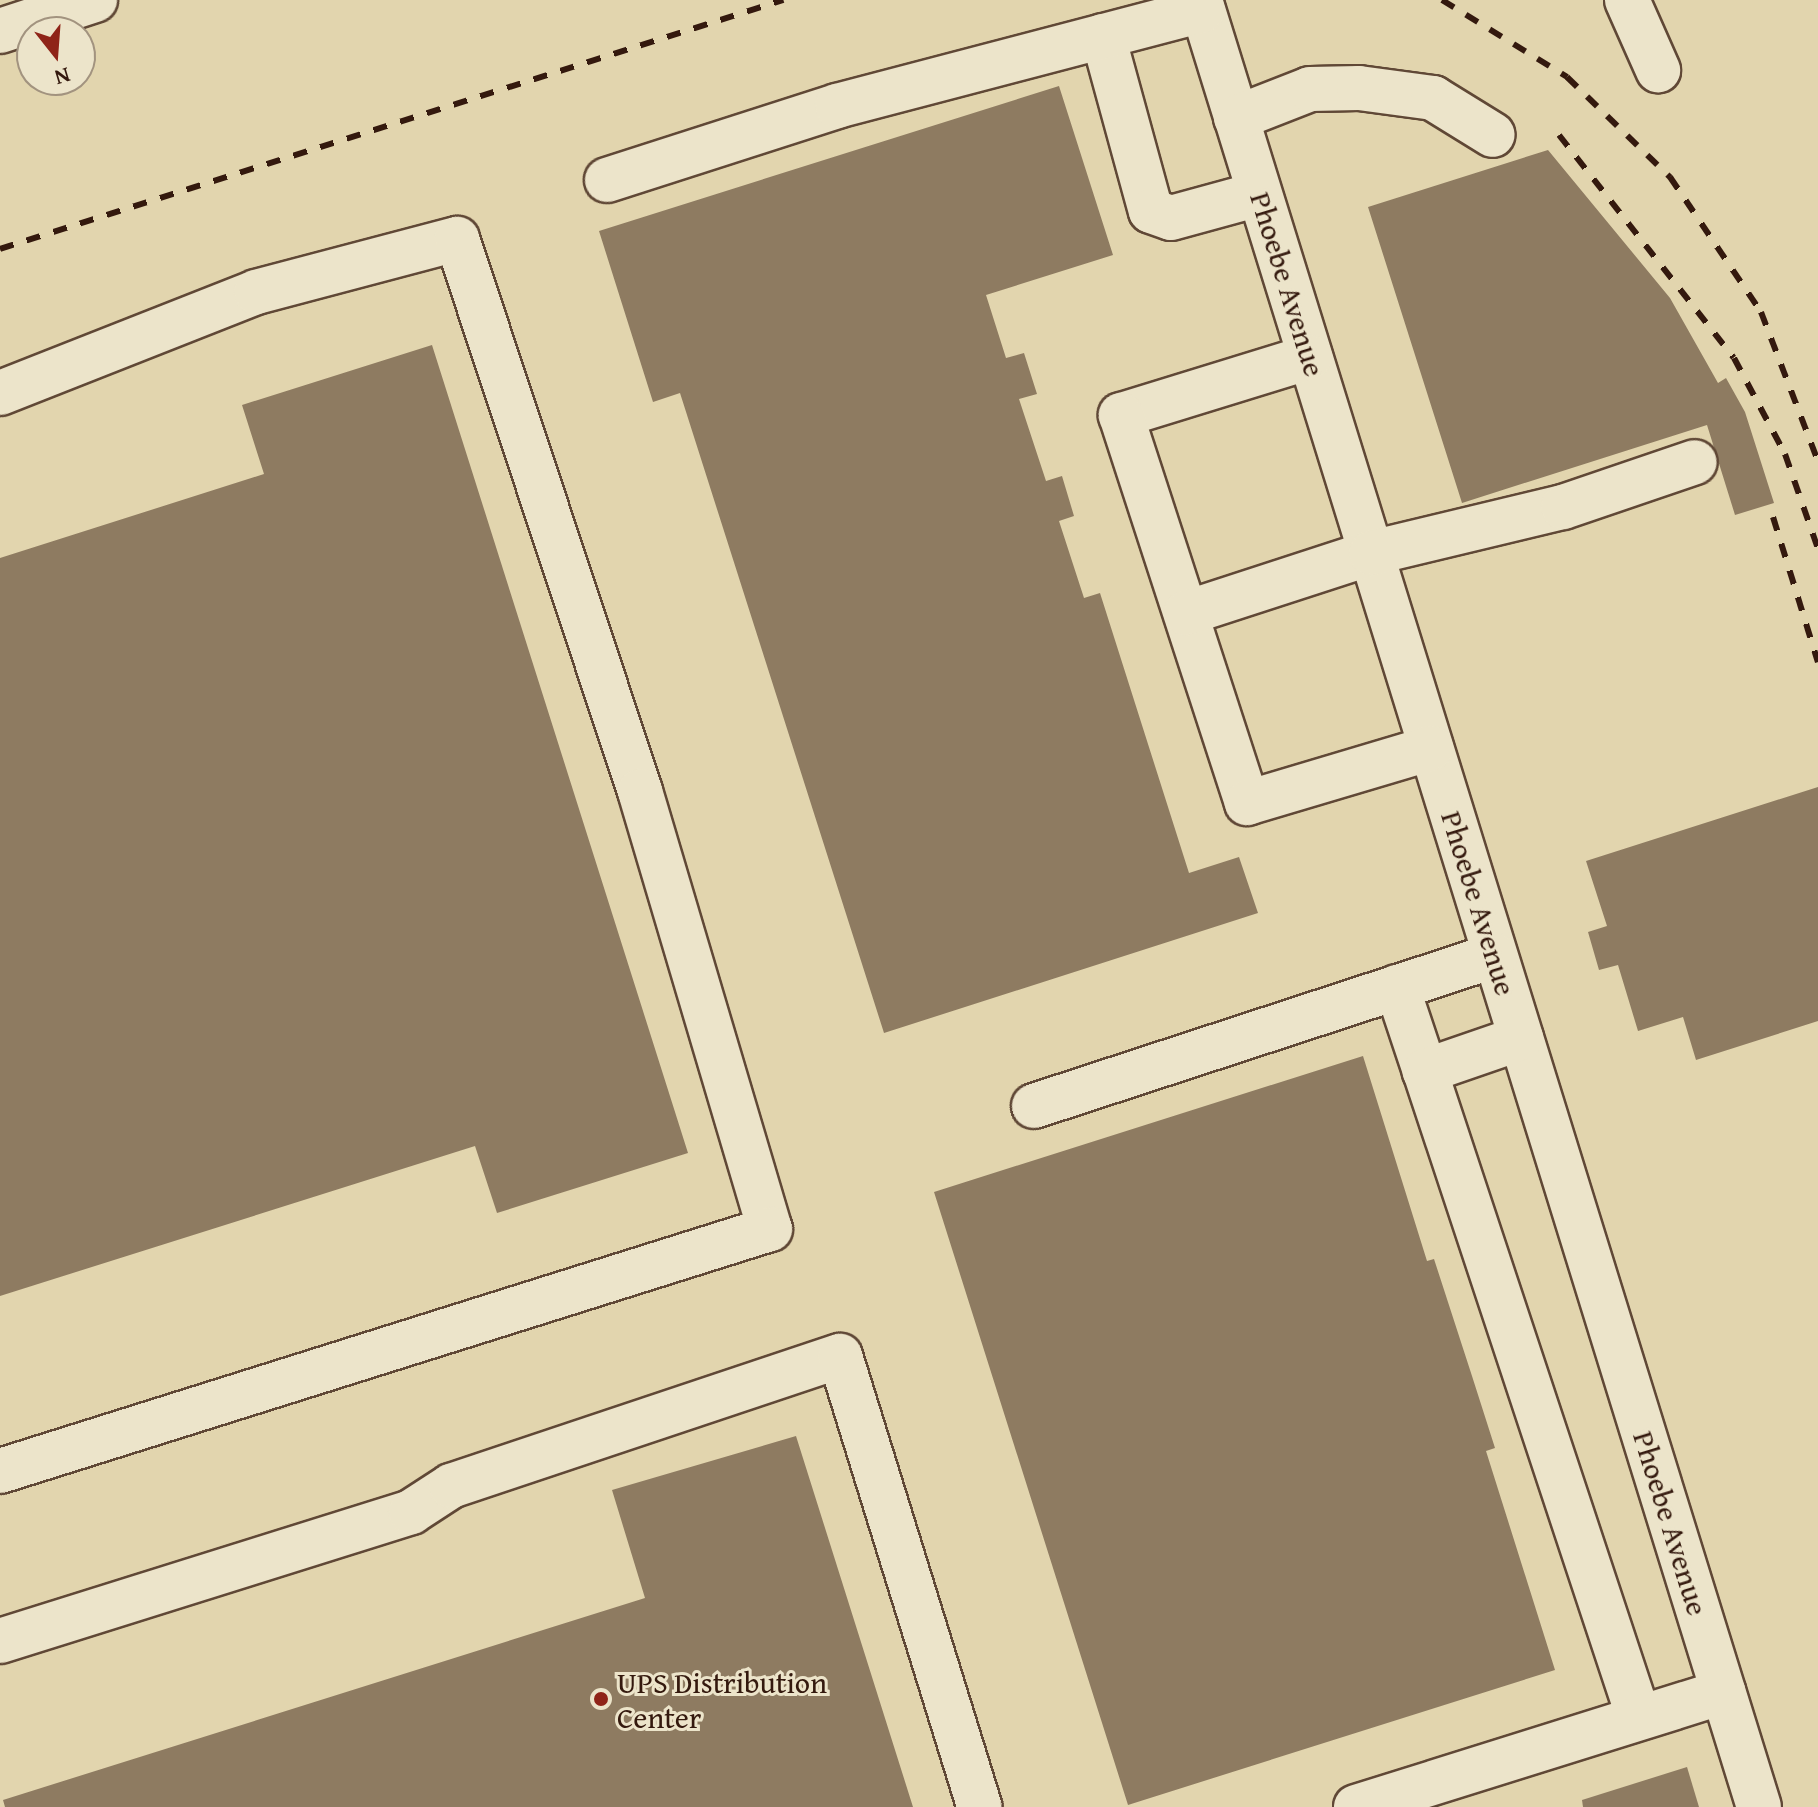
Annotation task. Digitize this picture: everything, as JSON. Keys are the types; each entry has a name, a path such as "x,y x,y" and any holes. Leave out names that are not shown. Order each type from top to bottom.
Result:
{"street":[{"path":"0,31 95,0"},
{"path":"1627,0 1658,70"},
{"path":"607,180 837,106 1103,36 1201,5"},
{"name":"Phoebe Avenue","path":"1201,5 1759,1807"},
{"path":"1103,36 1151,211 1171,218 1259,194"},
{"path":"1236,118 1310,89 1359,88 1433,98 1493,135"},
{"path":"0,393 256,292 457,239 640,791 770,1229 0,1471"},
{"path":"1310,357 1121,415 1247,803 1431,748"},
{"path":"1186,613 1371,553 1563,507 1695,462"},
{"path":"1034,1106 1495,955"},
{"path":"1397,987 1639,1718"},
{"path":"1425,1071 1521,1038"},
{"path":"0,1641 411,1512 451,1486 840,1356 980,1807"},
{"path":"1356,1807 1723,1692"}],"building":[{"path":"1059,86 1113,255 986,295 1006,358 1024,353 1037,394 1019,399 1046,481 1062,476 1074,516 1059,521 1084,598 1100,593 1189,873 1239,857 1258,913 884,1033 680,393 653,402 599,231"},
{"path":"1548,150 1670,298 1718,383 1726,378 1745,412 1774,503 1735,515 1707,425 1462,503 1368,207"},
{"path":"432,345 688,1153 497,1213 475,1146 0,1296 0,558 264,474 242,405"},
{"path":"1818,787 1818,1021 1696,1060 1683,1017 1638,1031 1618,965 1599,970 1588,932 1607,926 1586,861"},
{"path":"1363,1056 1427,1261 1434,1259 1495,1448 1486,1451 1555,1670 1128,1805 934,1192"},
{"name":"UPS Distribution Center","path":"796,1436 913,1807 5,1807 3,1800 645,1598 612,1490"},
{"path":"1687,1767 1699,1807 1583,1807 1582,1800"}],"railway":[{"path":"0,249 783,0"},
{"path":"1442,0 1567,77 1670,177 1761,312 1818,461"},
{"path":"1559,135 1734,358 1785,454 1818,549"},
{"path":"1773,517 1818,662"}],"place":[{"name":"UPS Distribution Center","path":"601,1699"}]}
